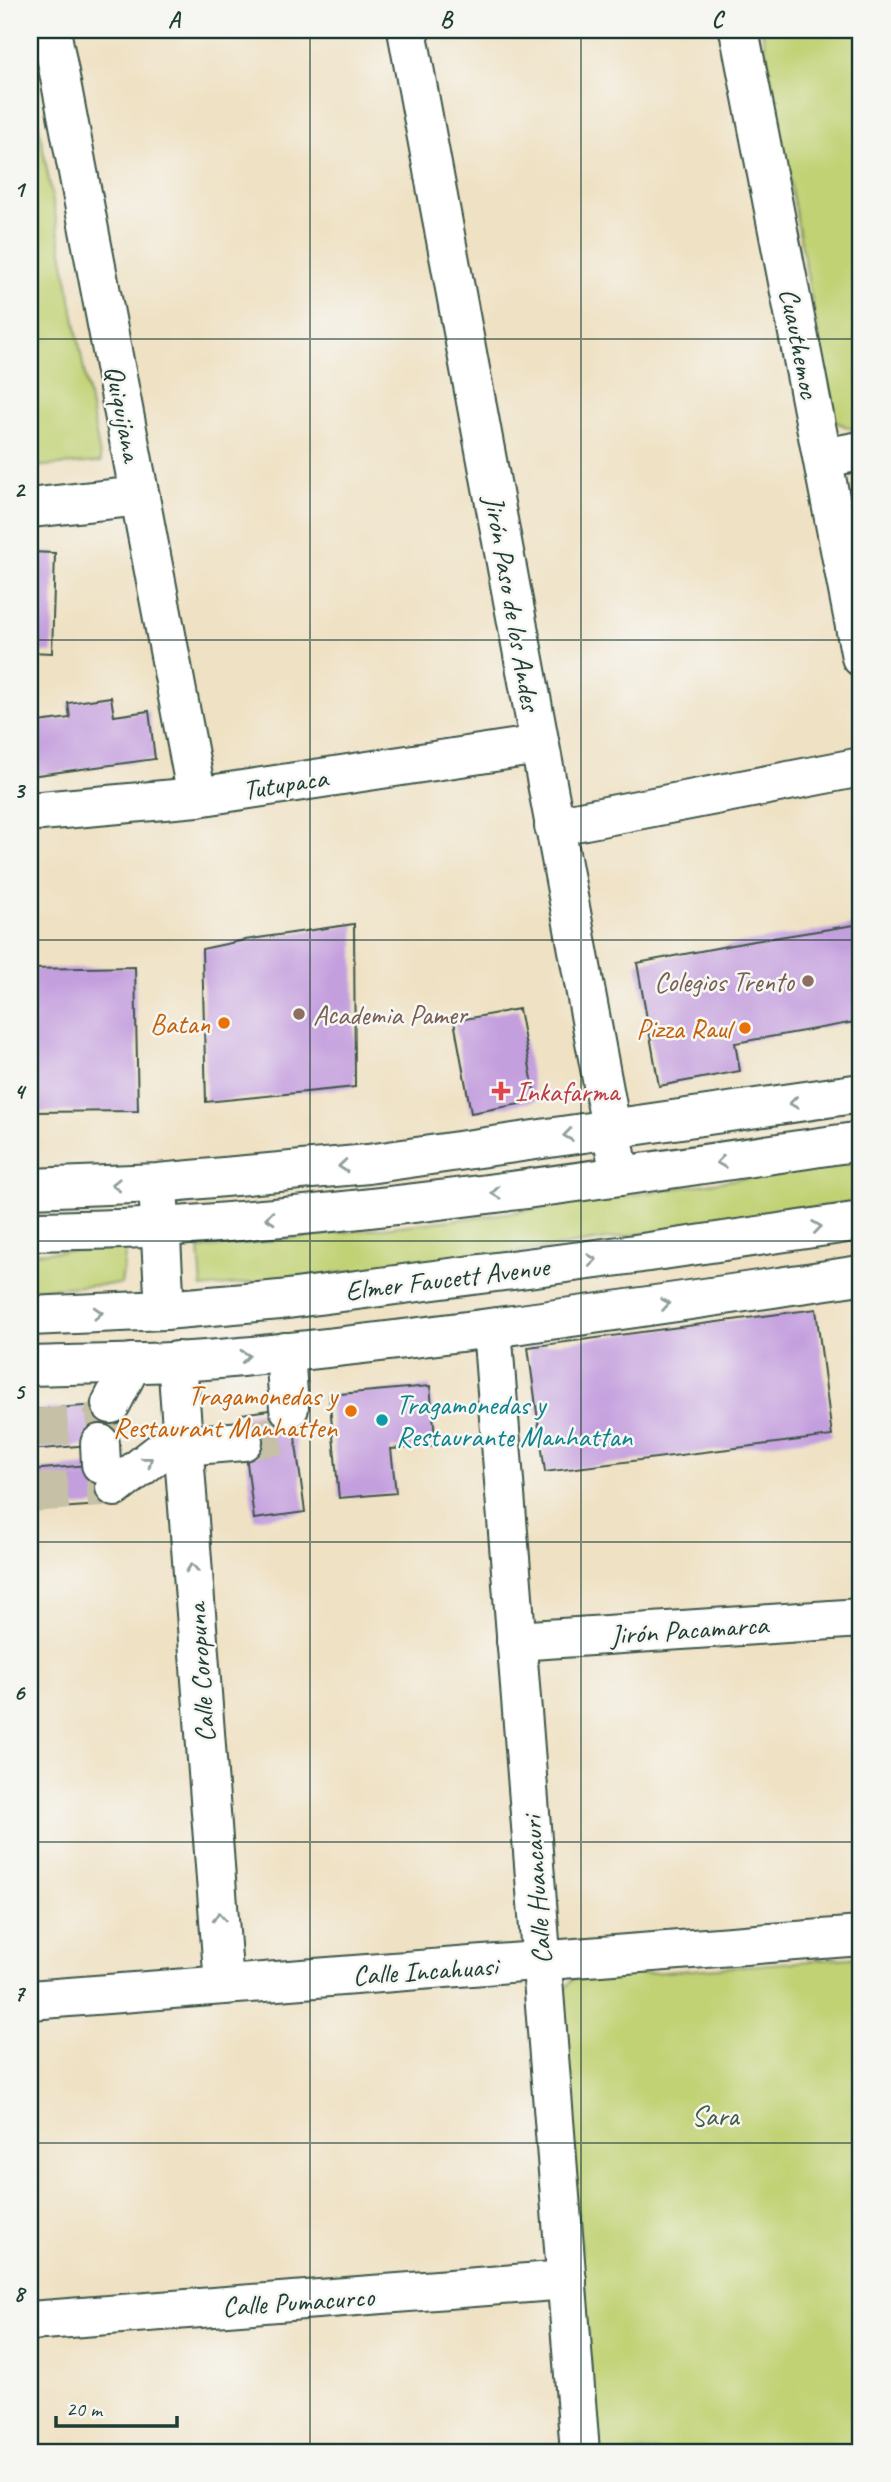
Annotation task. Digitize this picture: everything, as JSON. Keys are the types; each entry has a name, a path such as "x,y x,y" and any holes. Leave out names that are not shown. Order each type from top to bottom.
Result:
{"street":[{"name":"Jirón Paso de los Andes","path":"407,30 620,1176"},
{"name":"Cuauthemoc","path":"739,30 861,657"},
{"name":"Quiquijana","path":"45,45 139,496 197,797"},
{"path":"823,458 861,451"},
{"path":"30,508 139,496"},
{"name":"Tutupaca","path":"30,812 197,797 539,745"},
{"path":"554,826 861,767"},
{"path":"30,1188 158,1183 369,1164 861,1093"},
{"path":"30,1231 161,1227 374,1209 861,1141"},
{"path":"158,1183 165,1310"},
{"name":"Elmer Faucett Avenue","path":"30,1316 165,1310 280,1300 635,1254 861,1221"},
{"name":"Elmer Faucett Avenue","path":"30,1366 177,1362 285,1352 492,1328 861,1275"},
{"path":"280,1300 289,1408"},
{"name":"Calle Huancauri","path":"492,1328 580,2452"},
{"name":"Calle Coropuna","path":"177,1362 224,1985"},
{"path":"111,1404 132,1363"},
{"path":"105,1465 182,1441 243,1441"},
{"name":"Jirón Pacamarca","path":"516,1641 861,1618"},
{"name":"Calle Incahuasi","path":"30,2000 861,1936"},
{"name":"Calle Pumacurco","path":"30,2321 566,2280"}],"green space":[{"path":"762,30 861,30 861,428 854,430 834,421"},
{"path":"30,78 101,462 30,467"},
{"path":"861,1161 861,1201 494,1256 202,1288 199,1249 487,1216"},
{"path":"126,1248 121,1284 30,1289 30,1253"},
{"name":"Sara","path":"861,1957 861,2414 849,2452 597,2452 560,1996 573,1979"}],"building":[{"path":"30,552 55,553 52,653 30,652"},
{"path":"111,697 114,716 149,711 155,759 30,776 30,723 70,718 68,703"},
{"name":"Academia Pamer","path":"354,924 355,1087 206,1102 202,949"},
{"path":"861,924 861,1021 735,1043 740,1071 659,1086 637,963"},
{"path":"135,967 138,1111 30,1112 30,969"},
{"path":"519,1009 536,1101 471,1113 454,1021"},
{"path":"816,1309 832,1436 545,1472 528,1347"},
{"name":"Tragamonedas y Restaurante Manhattan","path":"430,1386 436,1446 391,1449 396,1493 339,1498 329,1395"},
{"path":"111,1404 114,1443 30,1450 30,1410"},
{"path":"291,1407 305,1512 254,1519 241,1414"},
{"path":"101,1464 116,1504 30,1510 30,1470"}],"tunnel":[{"path":"30,1428 99,1423 111,1404"},
{"path":"243,1441 283,1435 289,1408"},
{"path":"30,1493 115,1487"}],"place":[{"name":"Colegios Trento","path":"808,981"},
{"name":"Academia Pamer","path":"299,1014"},
{"name":"Batan","path":"224,1023"},
{"name":"Pizza Raul","path":"745,1028"},
{"name":"Inkafarma","path":"501,1091"},
{"name":"Tragamonedas y Restaurant Manhatten","path":"351,1411"},
{"name":"Tragamonedas y Restaurante Manhattan","path":"382,1420"}]}
